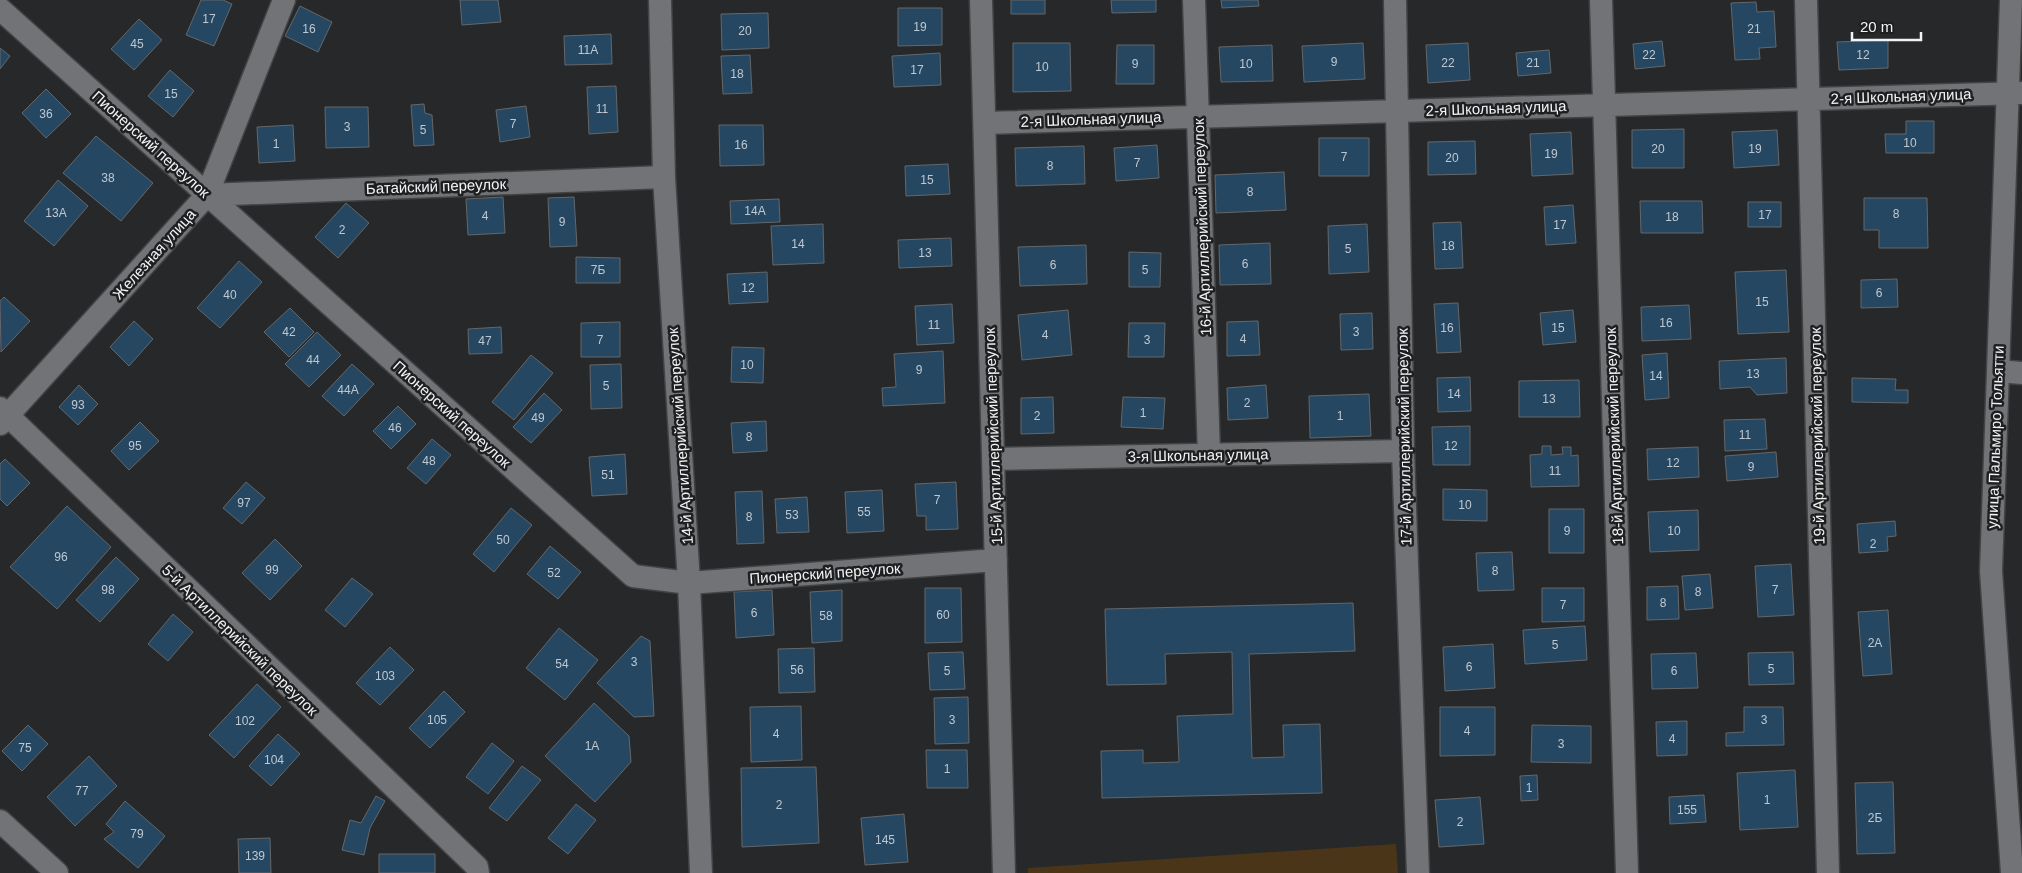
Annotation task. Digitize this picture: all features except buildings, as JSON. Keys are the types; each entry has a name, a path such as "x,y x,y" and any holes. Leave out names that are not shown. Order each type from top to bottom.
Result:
{"street":[{"name":"Железная улица","path":"3,416 208,195 284,0"},
{"name":"14-й Артиллерийский переулок","path":"660,0 664,177 689,582 701,873"},
{"name":"15-й Артиллерийский переулок","path":"981,0 1004,873"},
{"name":"16-й Артиллерийский переулок","path":"1194,0 1209,454"},
{"name":"17-й Артиллерийский переулок","path":"1395,0 1399,110 1403,451 1418,873"},
{"name":"18-й Артиллерийский переулок","path":"1602,0 1627,873"},
{"name":"19-й Артиллерийский переулок","path":"1806,0 1828,873"},
{"name":"улица Пальмиро Тольятти","path":"2011,0 2015,93 1998,371 1990,571 2012,873"},
{"name":"Пионерский переулок","path":"0,9 633,576 689,582 996,560"},
{"name":"2-я Школьная улица","path":"985,123 2015,93"},
{"name":"Батайский переулок","path":"208,195 664,177"},
{"path":"1998,371 2022,373"},
{"name":"5-й Артиллерийский переулок","path":"3,416 470,861 477,868 478,873"},
{"name":"3-я Школьная улица","path":"993,459 1403,451"},
{"path":"0,821 57,873"}],"shaded area":[{"path":"1396,844 1398,873 1028,873 1028,868"}]}
